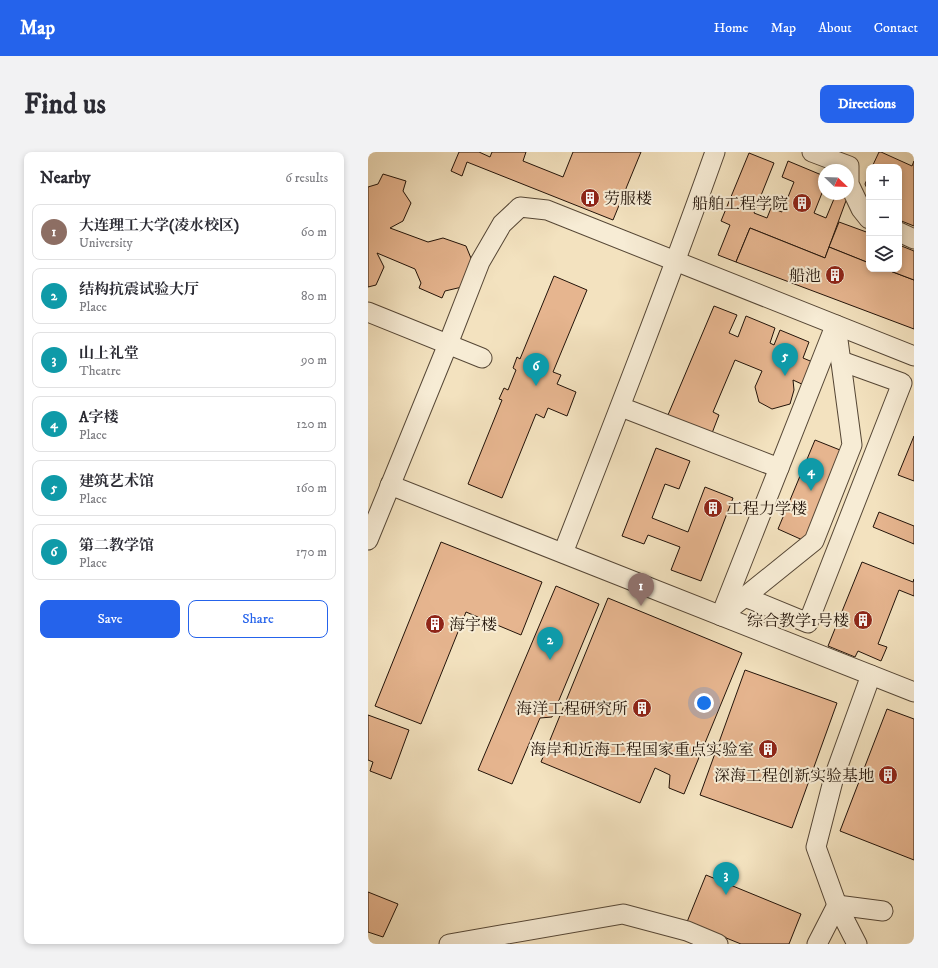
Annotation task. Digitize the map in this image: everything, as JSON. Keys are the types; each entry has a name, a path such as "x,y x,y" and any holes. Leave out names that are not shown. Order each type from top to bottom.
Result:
{"street":[{"path":"563,554 621,407 715,152"},
{"path":"812,152 850,166 849,184 861,209 866,215"},
{"path":"368,540 480,262 502,224 520,207 547,210 914,356"},
{"path":"902,233 914,239"},
{"path":"368,312 482,358"},
{"path":"721,616 814,541 852,445 836,325"},
{"path":"721,616 836,325"},
{"path":"745,597 808,623 902,382 840,360"},
{"path":"621,407 779,468"},
{"path":"390,485 914,692"},
{"path":"857,944 837,905 816,847 834,777 871,675"},
{"path":"837,905 883,911"},
{"path":"817,944 837,905"},
{"path":"449,944 623,914 687,931 718,944"}],"building":[{"name":"劳服楼","path":"459,152 479,152 490,157 492,152 526,152 523,161 563,177 573,152 641,152 613,220 467,162 462,176 451,171"},
{"path":"879,152 912,166 914,161 914,226 902,221 902,164 873,164"},
{"name":"船舶工程学院","path":"749,153 774,163 754,213 767,218 771,208 782,212 794,182 782,177 788,161 818,174 819,200 814,213 826,218 834,200 846,200 825,258 750,228 736,262 718,255 730,225 721,221"},
{"path":"383,174 406,181 403,191 411,203 403,221 390,228 428,242 443,238 466,246 473,263 462,287 445,291 442,298 419,288 421,283 415,269 377,253 384,267 376,285 368,287 368,187 378,184"},
{"path":"839,222 866,232 866,262 829,247"},
{"name":"船池","path":"750,228 825,258 829,247 866,262 866,272 893,272 914,280 914,329 736,262"},
{"path":"902,246 914,251 914,280 893,272 902,272"},
{"path":"554,276 587,290 553,372 561,375 557,384 576,392 567,416 548,408 544,418 536,414 502,498 468,484 502,400 499,399 504,388 508,390 516,370 513,368 517,357 520,359"},
{"path":"714,306 737,315 729,333 738,337 746,316 775,328 770,343 774,345 780,330 809,342 803,358 815,363 806,386 793,380 794,390 790,404 772,409 759,402 755,387 762,371 735,360 713,412 719,415 709,441 665,422"},
{"path":"914,436 914,481 898,475"},
{"path":"815,440 845,452 807,542 778,529"},
{"name":"工程力学楼","path":"656,448 690,461 679,489 665,484 652,518 688,532 705,487 733,498 701,581 671,570 680,547 648,535 644,544 622,536"},
{"path":"879,512 914,526 914,544 873,527"},
{"name":"海宇楼","path":"441,542 542,582 521,635 466,612 421,724 375,706"},
{"name":"综合教学1号楼","path":"862,562 913,582 914,579 914,596 899,590 878,644 887,647 881,661 858,651 855,657 828,646"},
{"path":"556,586 599,604 552,717 540,718 512,784 478,770"},
{"name":"海洋工程研究所","path":"608,598 742,653 684,794 669,788 670,775 655,768 640,803 541,762"},
{"name":"海岸和近海工程国家重点实验室","path":"745,670 837,703 792,828 700,795"},
{"name":"深海工程创新实验基地","path":"887,709 914,719 914,860 840,831"},
{"path":"368,715 409,730 391,779 370,771 373,762 368,760"},
{"path":"706,875 801,914 789,944 741,944 687,922"},
{"path":"368,892 398,904 383,937 368,932"}],"place":[{"name":"劳服楼","path":"590,198"},
{"name":"船舶工程学院","path":"802,203"},
{"name":"船池","path":"835,275"},
{"name":"建筑艺术馆","path":"785,376"},
{"name":"第二教学馆","path":"536,386"},
{"name":"A字楼","path":"811,491"},
{"name":"工程力学楼","path":"713,508"},
{"name":"大连理工大学(凌水校区)","path":"641,606"},
{"name":"综合教学1号楼","path":"863,620"},
{"name":"海宇楼","path":"435,624"},
{"name":"结构抗震试验大厅","path":"550,660"},
{"name":"海洋工程研究所","path":"642,708"},
{"name":"海岸和近海工程国家重点实验室","path":"768,749"},
{"name":"深海工程创新实验基地","path":"888,775"},
{"name":"山上礼堂","path":"726,895"}]}
